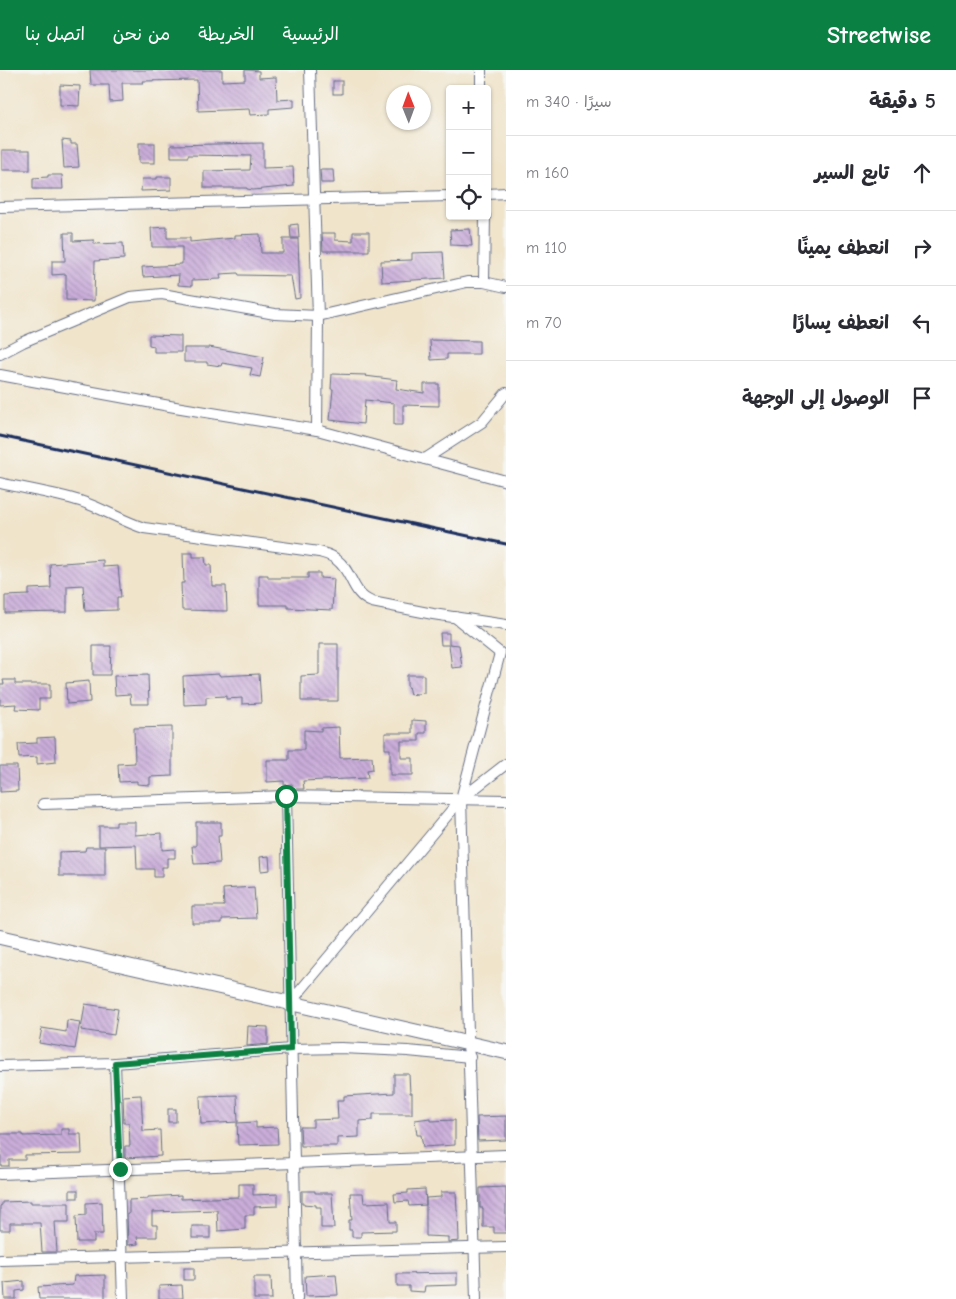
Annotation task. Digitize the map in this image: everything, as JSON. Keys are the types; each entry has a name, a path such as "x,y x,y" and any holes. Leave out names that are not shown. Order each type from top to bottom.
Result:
{"street":[{"path":"310,70 318,316 317,430"},
{"path":"481,70 481,85"},
{"path":"491,194 506,193"},
{"path":"0,207 446,196"},
{"path":"484,282 485,220"},
{"path":"0,354 23,342 130,297 162,294 275,314 318,316 467,282 484,282 506,287"},
{"path":"0,375 317,430 506,482"},
{"path":"425,459 482,422 506,393"},
{"path":"0,483 79,500 106,511 129,524 144,528 325,554 339,561 358,593 364,599 372,602 506,625"},
{"path":"455,617 500,654 461,799 470,1043 471,1156 476,1299"},
{"path":"290,1003 461,799 506,764"},
{"path":"286,796 297,1299"},
{"path":"43,804 286,796 506,800"},
{"path":"0,937 506,1052"},
{"path":"0,1066 115,1063 291,1049 341,1048 408,1051 470,1058"},
{"path":"115,1063 123,1299"},
{"path":"0,1174 506,1155"},
{"path":"0,1260 506,1247"}],"building":[{"path":"90,70 222,70 222,81 245,80 245,70 259,71 259,78 276,77 277,100 294,99 294,107 269,109 269,114 250,115 249,109 198,111 197,80 122,83 123,101 110,102 109,85 91,85"},
{"path":"333,81 342,81 342,94 333,94"},
{"path":"60,85 80,86 79,106 60,105"},
{"path":"62,140 71,141 71,144 77,144 79,167 64,168"},
{"path":"139,143 155,143 155,163 139,163"},
{"path":"263,143 263,168 293,167 294,186 253,190 247,188 204,188 204,171 250,170 251,156 188,155 188,157 171,157 171,145"},
{"path":"2,150 30,150 30,170 2,170"},
{"path":"320,170 333,170 334,183 321,183"},
{"path":"48,175 62,175 63,189 33,189 33,178 48,177"},
{"path":"157,177 171,177 171,190 141,191 142,179 157,179"},
{"path":"298,224 299,238 291,238 290,225"},
{"path":"167,227 167,238 190,238 190,242 235,238 235,235 260,234 261,253 283,253 283,239 298,239 300,298 295,299 291,276 239,275 238,273 220,274 221,279 192,280 192,286 178,285 179,275 143,277 142,267 182,264 182,247 152,247 151,228"},
{"path":"470,229 472,246 451,245 450,230"},
{"path":"353,232 369,232 369,251 323,251 322,233 335,233 335,240 353,241"},
{"path":"64,233 73,233 73,241 94,240 94,244 123,243 124,259 95,261 94,301 66,300 66,274 52,275 52,261 65,261"},
{"path":"443,252 445,278 382,282 381,261 412,260 412,253"},
{"path":"149,335 181,336 181,352 154,352 154,346 149,345"},
{"path":"430,340 479,341 479,354 447,354 447,359 431,360"},
{"path":"209,347 264,357 260,377 250,375 252,368 222,363 221,366 207,364 207,362 184,362 184,348"},
{"path":"332,374 366,375 397,380 396,389 424,393 424,384 439,384 439,406 403,405 403,425 394,425 394,403 365,400 363,424 330,420 333,389 331,389"},
{"path":"183,553 193,553 193,557 205,557 206,565 211,565 212,586 226,586 227,611 182,610 181,583 184,583"},
{"path":"103,560 103,567 118,566 121,597 117,597 117,610 85,611 83,585 67,586 67,612 5,613 5,596 29,595 29,589 51,588 50,564"},
{"path":"308,573 320,573 320,578 334,579 332,610 288,608 288,605 259,605 259,575 268,575 268,578 308,578"},
{"path":"440,633 449,633 449,644 459,645 462,667 452,668 449,645 441,645"},
{"path":"319,644 338,644 338,701 301,701 301,676 319,675"},
{"path":"93,646 111,646 110,675 93,675"},
{"path":"219,674 220,676 259,674 261,703 242,704 242,698 226,699 226,696 206,697 206,704 184,705 183,676"},
{"path":"148,675 149,704 131,704 130,694 115,695 114,676"},
{"path":"407,675 424,675 424,693 410,695 407,686"},
{"path":"3,680 15,680 15,684 50,684 50,699 39,699 39,710 15,709 16,704 0,705 0,684 4,684"},
{"path":"89,681 90,702 67,704 66,683"},
{"path":"412,720 426,721 426,733 419,733 419,741 401,741 401,758 413,758 413,775 390,775 390,749 385,749 385,733 412,733"},
{"path":"172,727 172,776 150,777 150,785 137,784 137,781 119,782 118,764 135,763 134,728"},
{"path":"339,727 340,758 372,757 373,769 367,770 368,778 303,781 304,789 293,789 292,784 284,785 284,781 267,782 267,760 289,760 289,750 304,750 304,730 321,731 321,728"},
{"path":"55,737 56,762 37,764 37,757 19,758 18,744 37,743 37,738"},
{"path":"0,766 17,766 18,791 0,792"},
{"path":"116,822 135,822 135,835 162,833 162,850 175,849 175,858 167,858 167,867 162,867 162,877 154,877 154,869 137,869 136,845 99,846 99,826 116,826"},
{"path":"196,822 221,822 221,836 218,836 220,863 194,864 192,846 196,846"},
{"path":"86,847 105,847 105,876 59,876 59,852 85,851"},
{"path":"269,856 270,870 261,871 260,857"},
{"path":"254,887 256,918 222,919 222,923 192,923 192,906 224,906 223,889"},
{"path":"85,1004 118,1009 114,1035 81,1030"},
{"path":"67,1020 80,1022 75,1049 39,1043 42,1028 66,1032"},
{"path":"248,1026 268,1027 268,1044 247,1046"},
{"path":"394,1074 409,1074 410,1093 412,1093 412,1114 373,1114 373,1120 359,1121 359,1137 337,1138 337,1146 301,1146 300,1127 313,1127 313,1120 338,1119 337,1100 344,1100 344,1096 394,1093"},
{"path":"141,1095 143,1131 160,1130 161,1156 125,1158 125,1146 130,1146 129,1123 124,1123 123,1096"},
{"path":"237,1095 238,1122 201,1124 200,1096"},
{"path":"168,1109 176,1109 176,1122 168,1122"},
{"path":"506,1116 506,1140 478,1141 477,1117"},
{"path":"430,1118 430,1121 455,1120 455,1145 423,1147 421,1135 417,1135 415,1120"},
{"path":"256,1122 256,1128 277,1127 278,1144 238,1145 237,1123"},
{"path":"61,1129 69,1129 69,1134 81,1134 82,1154 25,1155 25,1160 9,1160 9,1166 1,1166 0,1134 23,1134 23,1136 61,1135"},
{"path":"239,1184 253,1184 253,1195 278,1194 278,1206 254,1207 254,1215 245,1215 245,1229 218,1231 217,1210 152,1212 152,1225 157,1225 157,1237 137,1237 138,1244 128,1245 127,1214 129,1214 129,1200 181,1195 181,1199 239,1197"},
{"path":"506,1187 506,1233 494,1233 494,1227 483,1227 483,1208 480,1208 480,1188"},
{"path":"425,1189 426,1205 409,1206 408,1201 395,1202 394,1194 408,1193 408,1190"},
{"path":"70,1190 78,1190 78,1198 70,1198"},
{"path":"302,1191 332,1193 334,1228 321,1228 321,1207 302,1204"},
{"path":"441,1192 456,1192 459,1241 448,1242 448,1237 426,1236 426,1198 441,1197"},
{"path":"350,1193 363,1193 364,1203 389,1202 390,1222 396,1222 396,1231 361,1232 361,1237 352,1237 352,1230 349,1230 349,1220 352,1220"},
{"path":"31,1201 31,1203 69,1203 69,1222 55,1222 57,1252 42,1252 40,1223 10,1223 10,1230 0,1230 0,1206 2,1202"},
{"path":"102,1202 103,1234 94,1234 94,1242 77,1242 76,1216 86,1215 86,1203"},
{"path":"192,1226 210,1226 210,1238 192,1238"},
{"path":"184,1268 194,1268 194,1280 184,1280"},
{"path":"457,1273 457,1285 425,1286 424,1292 409,1291 409,1286 397,1286 397,1274"},
{"path":"336,1274 338,1295 306,1296 305,1276"},
{"path":"105,1275 105,1299 39,1299 38,1287 73,1285 74,1276"},
{"path":"254,1277 271,1277 272,1299 254,1299"},
{"path":"24,1281 24,1290 16,1291 16,1299 5,1299 4,1283"},
{"path":"182,1285 183,1298 159,1299 159,1286"}],"railway":[{"path":"0,436 506,544"}],"route":[{"path":"120,1169 115,1063 291,1049 286,796"}]}
